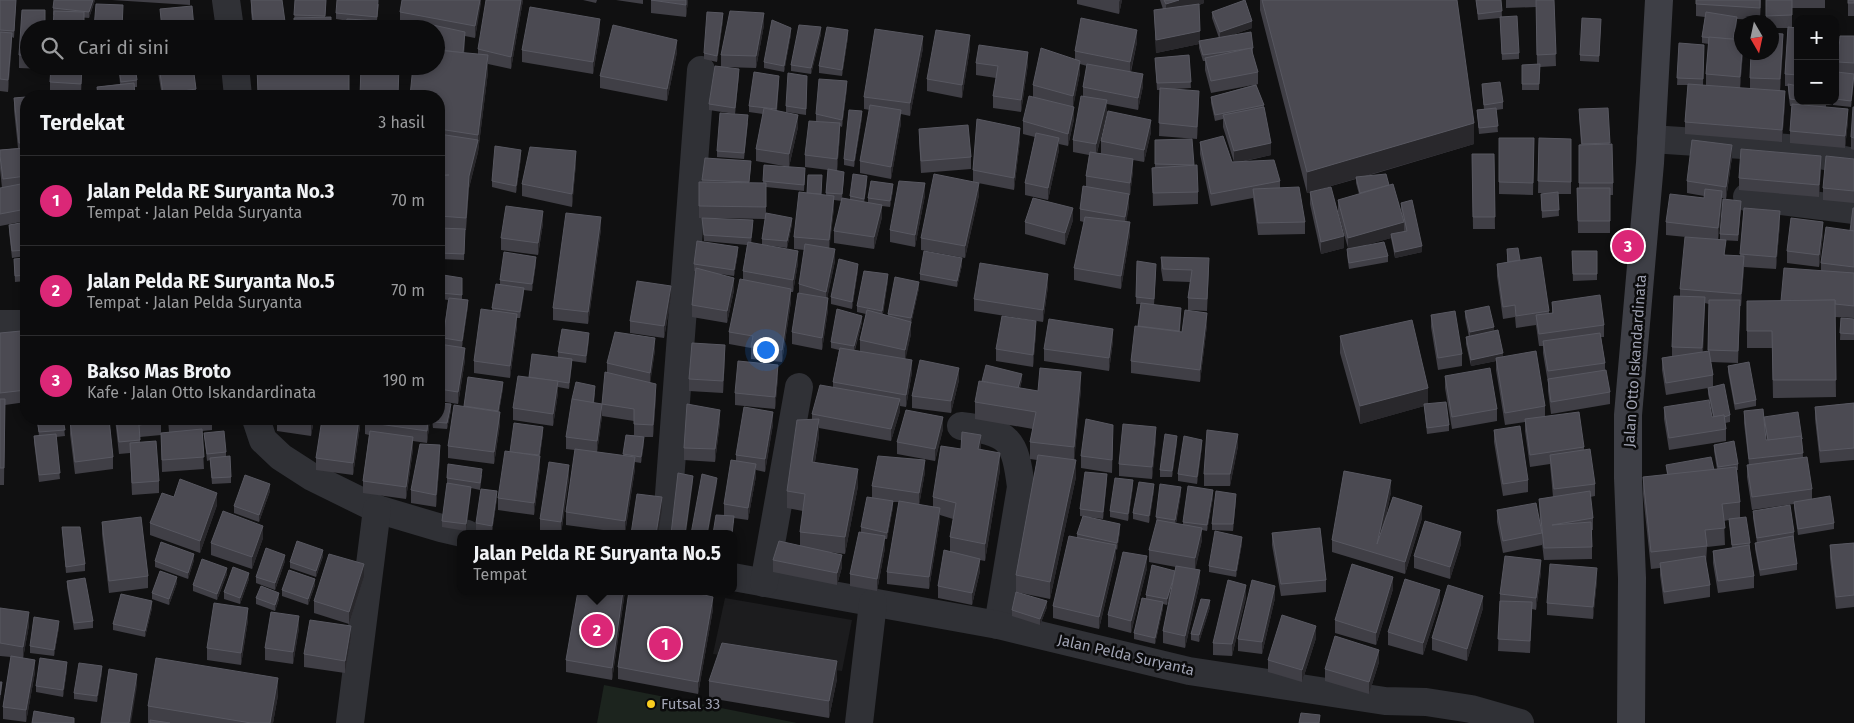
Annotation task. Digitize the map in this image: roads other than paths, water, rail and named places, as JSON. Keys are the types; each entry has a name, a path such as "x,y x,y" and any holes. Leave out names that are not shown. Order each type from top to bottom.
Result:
{"main road":[{"name":"Jalan Otto Iskandardinata","path":"1631,723 1632,578 1628,478 1628,415 1651,138 1659,0"}],"street":[{"path":"226,0 229,20"},
{"path":"666,530 701,70"},
{"path":"236,75 237,90"},
{"path":"1651,138 1787,148 1854,162"},
{"path":"1747,197 1854,210"},
{"path":"0,324 20,324"},
{"path":"764,583 800,387"},
{"path":"258,425 263,440 281,457 312,477 377,510 457,532"},
{"path":"961,426 986,429 1005,438 1014,449 1018,465 1021,487 998,625"},
{"path":"350,723 377,510"},
{"name":"Jalan Pelda Suryanta","path":"737,578 998,625 1189,671 1385,701 1426,702 1471,709 1520,723"},
{"path":"859,723 873,603"}],"place":[{"name":"Bakso Mas Broto","path":"1628,246"},
{"name":"Jalan Pelda RE Suryanta No.5","path":"597,630"},
{"name":"Jalan Pelda RE Suryanta No.3","path":"665,644"},
{"name":"Futsal 33","path":"651,704"}]}
